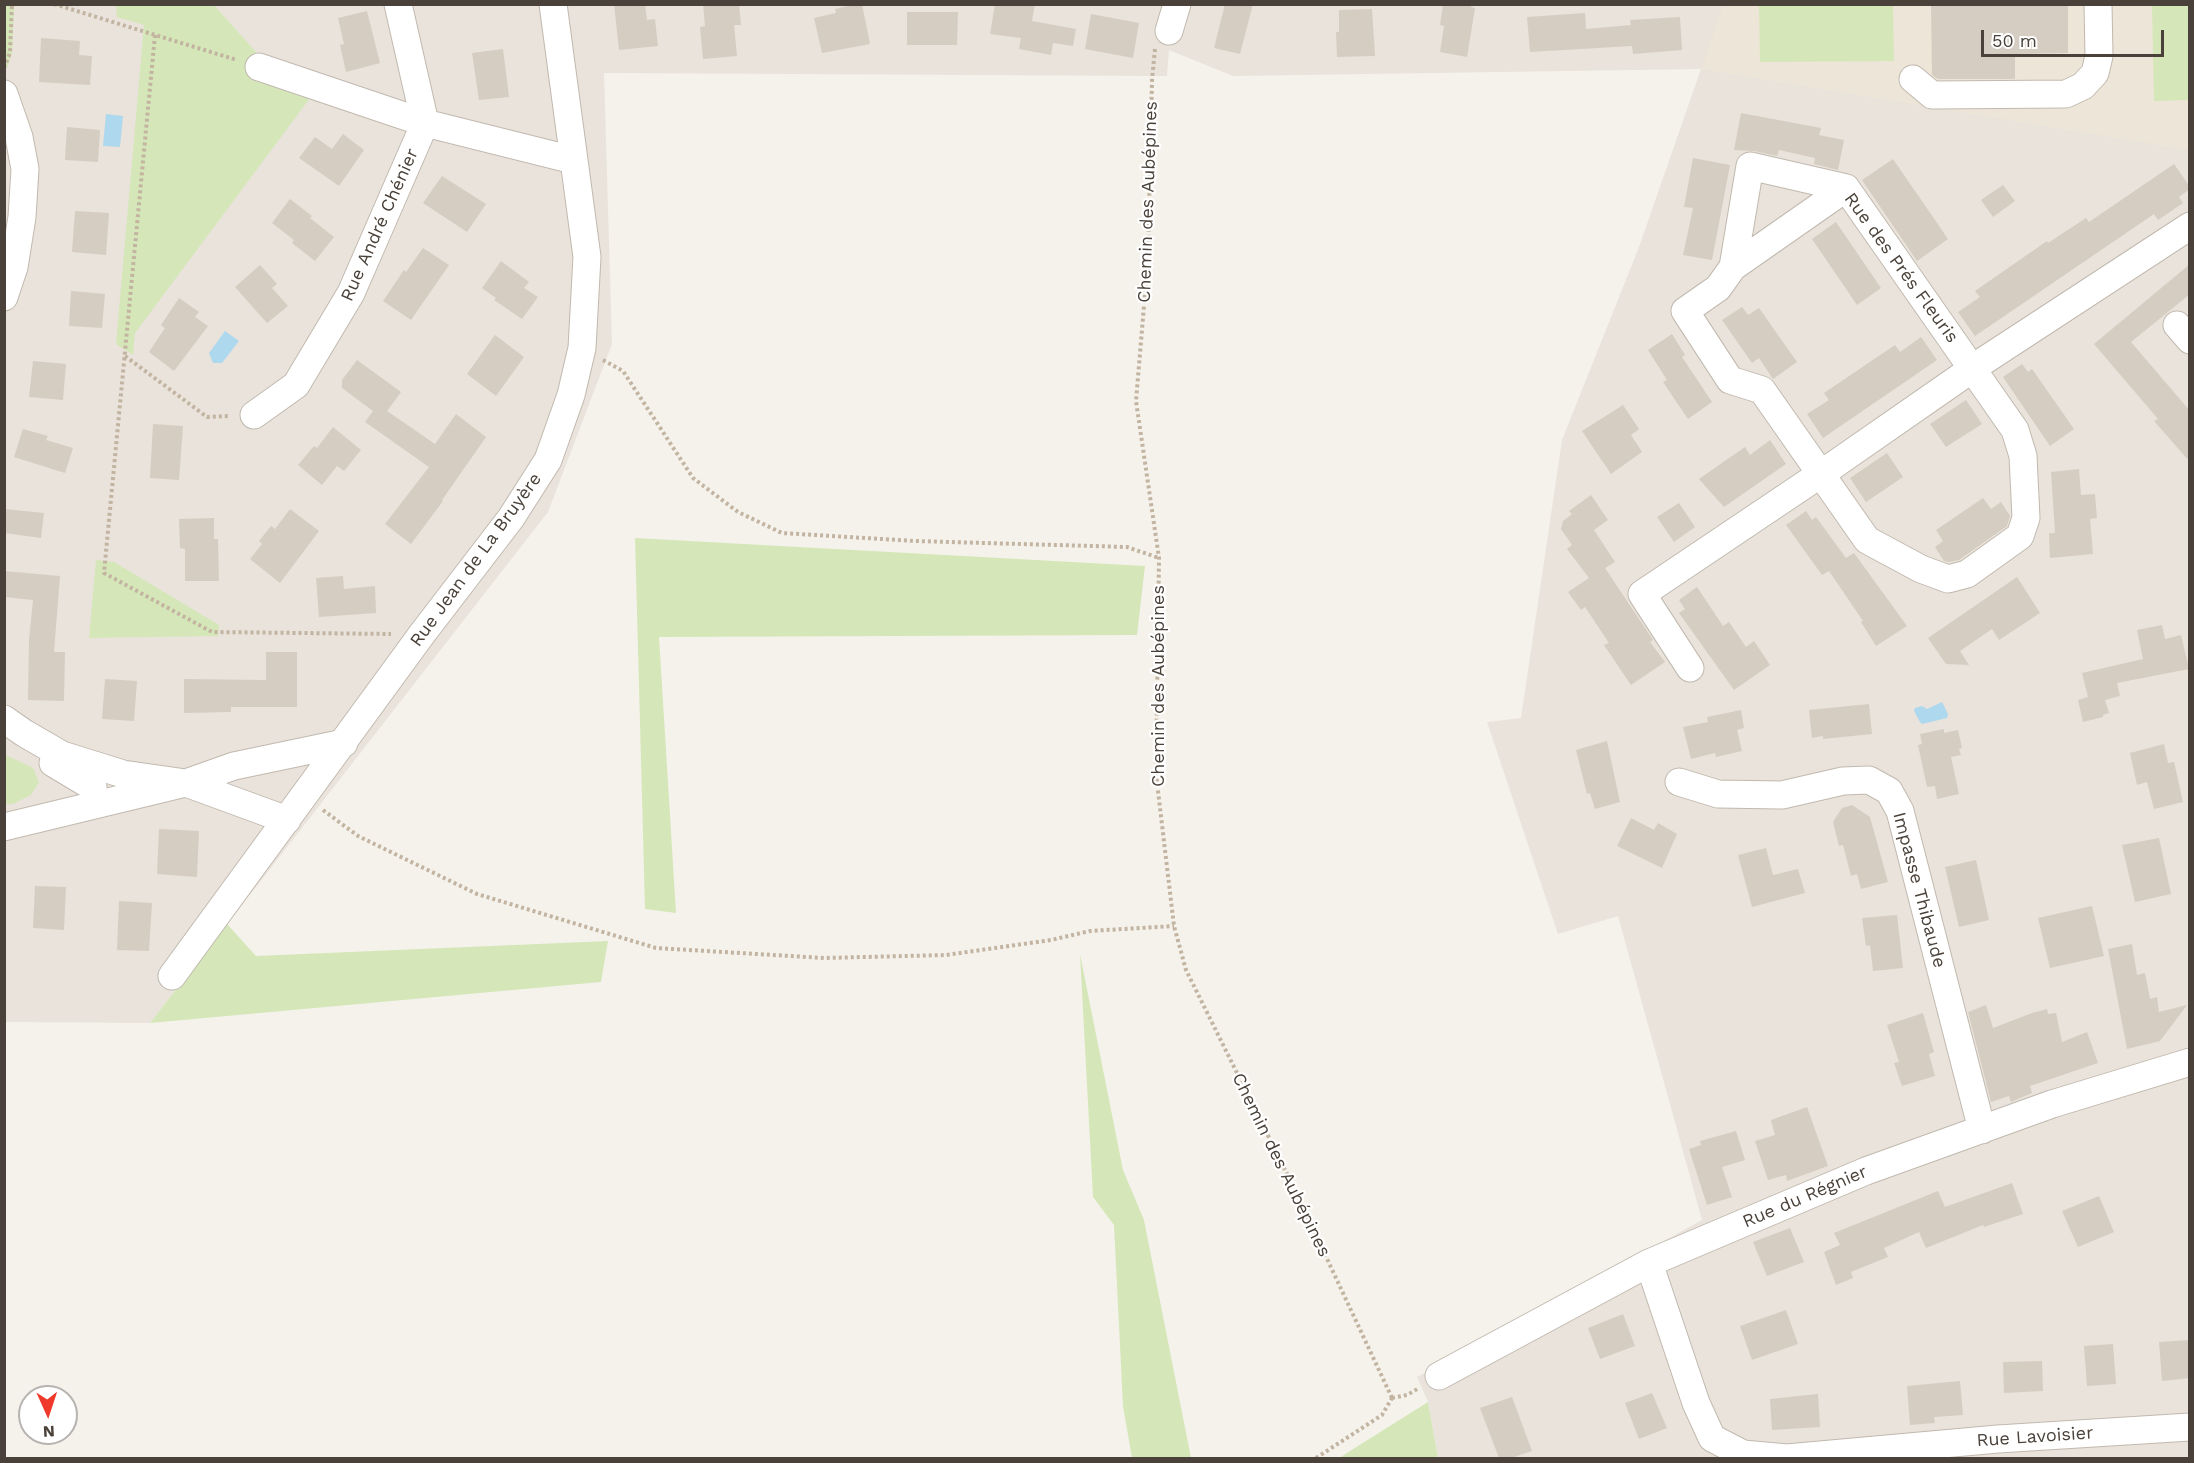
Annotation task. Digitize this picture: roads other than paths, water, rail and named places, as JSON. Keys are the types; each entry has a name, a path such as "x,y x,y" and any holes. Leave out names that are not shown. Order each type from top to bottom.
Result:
{"street":[{"path":"398,4 425,123"},
{"name":"Rue Jean de La Bruyère","path":"172,976 344,744 422,634 511,518 548,460 571,395 582,348 587,257 552,4"},
{"path":"1169,31 1177,4"},
{"path":"1913,79 1932,95 2066,94 2083,86 2095,73 2099,56 2098,4"},
{"path":"259,67 425,123 573,160"},
{"path":"4,94 18,137 25,170 22,217 14,267 4,297"},
{"name":"Rue André Chénier","path":"254,416 296,385 351,293 425,123"},
{"path":"1733,267 1750,166 1846,188"},
{"name":"Rue des Prés Fleuris","path":"1846,188 2015,430 2023,456 2026,518 2020,536 1967,574 1948,579 1921,569 1867,540 1762,390 1730,380 1685,311 1718,288 1733,267 1846,188"},
{"path":"1690,668 1642,594 1821,474 1973,368 2190,226"},
{"path":"4,719 62,755 98,787"},
{"path":"4,726 18,741 98,787 186,783 234,766 344,744"},
{"path":"4,827 123,774 186,783 286,820"},
{"name":"Impasse Thibaude","path":"1679,782 1718,794 1782,795 1843,781 1869,780 1889,792 1900,811 1982,1130"},
{"name":"Rue du Régnier","path":"1439,1376 1649,1263 1866,1171 2052,1104 2190,1062"},
{"name":"Rue Lavoisier","path":"1649,1263 1696,1403 1712,1438 1743,1454 1787,1458 1998,1439 2190,1427"}],"water":[{"path":"106,114 123,116 120,147 103,146"},
{"path":"225,331 239,341 222,363 213,363 209,353"},
{"path":"1942,702 1948,714 1947,718 1922,724 1920,722 1914,711 1915,708 1922,706 1927,709"}]}
